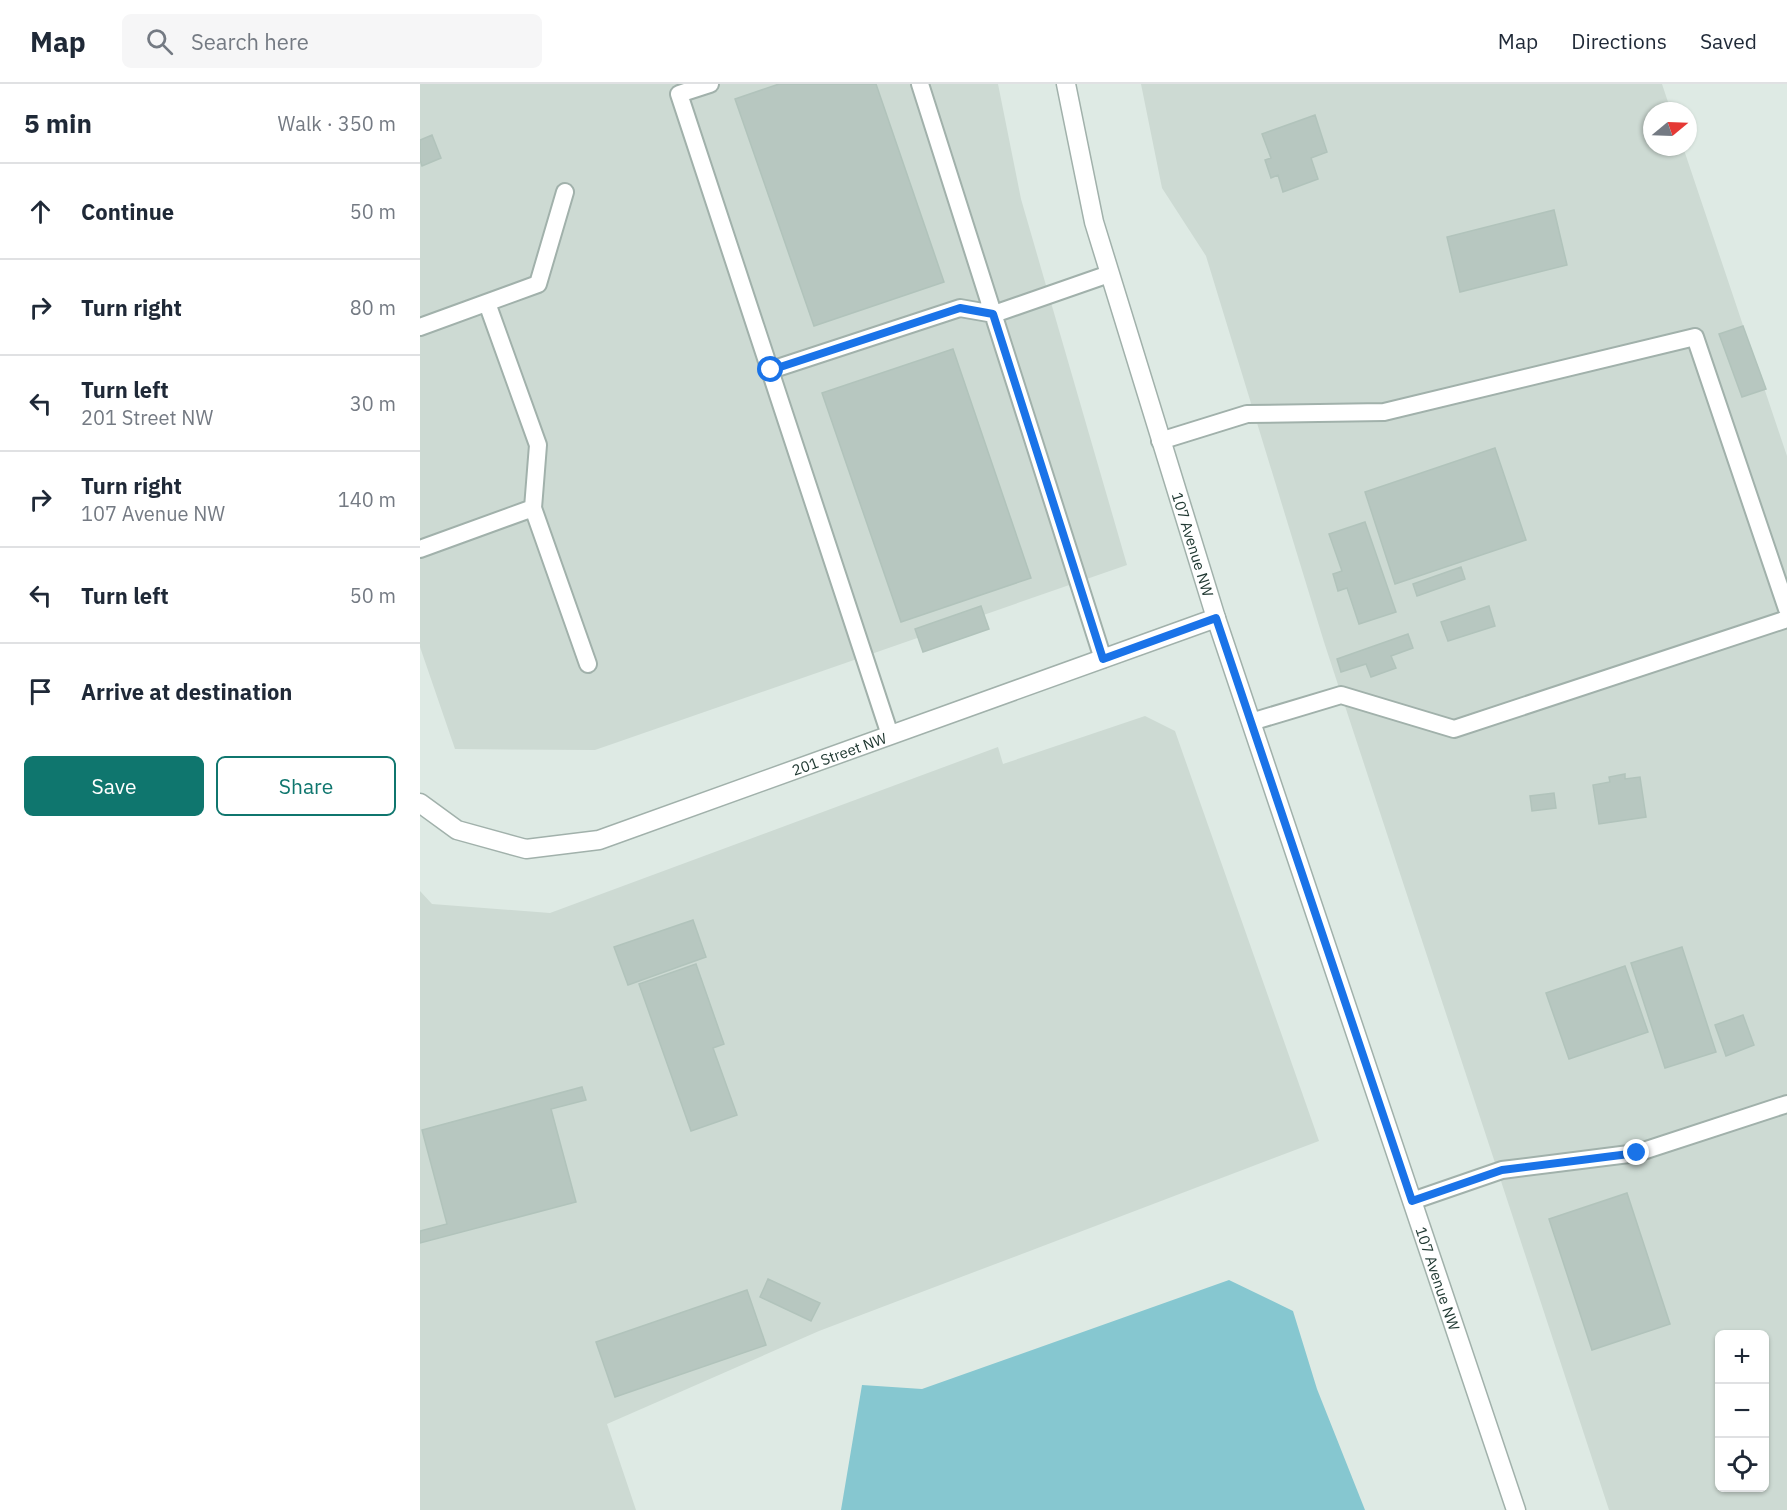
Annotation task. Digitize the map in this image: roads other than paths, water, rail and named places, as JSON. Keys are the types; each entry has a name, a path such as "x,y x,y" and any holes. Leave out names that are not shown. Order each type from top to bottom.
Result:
{"street":[{"name":"107 Avenue NW","path":"1066,84 1094,222 1160,441 1216,618 1515,1510"},
{"name":"201 Street NW","path":"420,803 457,830 526,849 599,840 1216,618"}],"lane":[{"path":"710,84 679,94 890,735"},
{"path":"920,84 1103,659"},
{"path":"420,327 538,284 565,192"},
{"path":"771,370 960,308 993,314 1108,274"},
{"path":"487,303 538,445 533,508 588,664"},
{"path":"1160,441 1247,414 1384,412 1695,337 1787,609"},
{"path":"420,549 533,508"},
{"path":"1251,722 1341,695 1454,729 1787,619"},
{"path":"1412,1201 1502,1170 1637,1153 1787,1104"}],"water":[{"path":"1229,1280 1293,1311 1317,1389 1365,1510 841,1510 862,1385 922,1389"}]}
